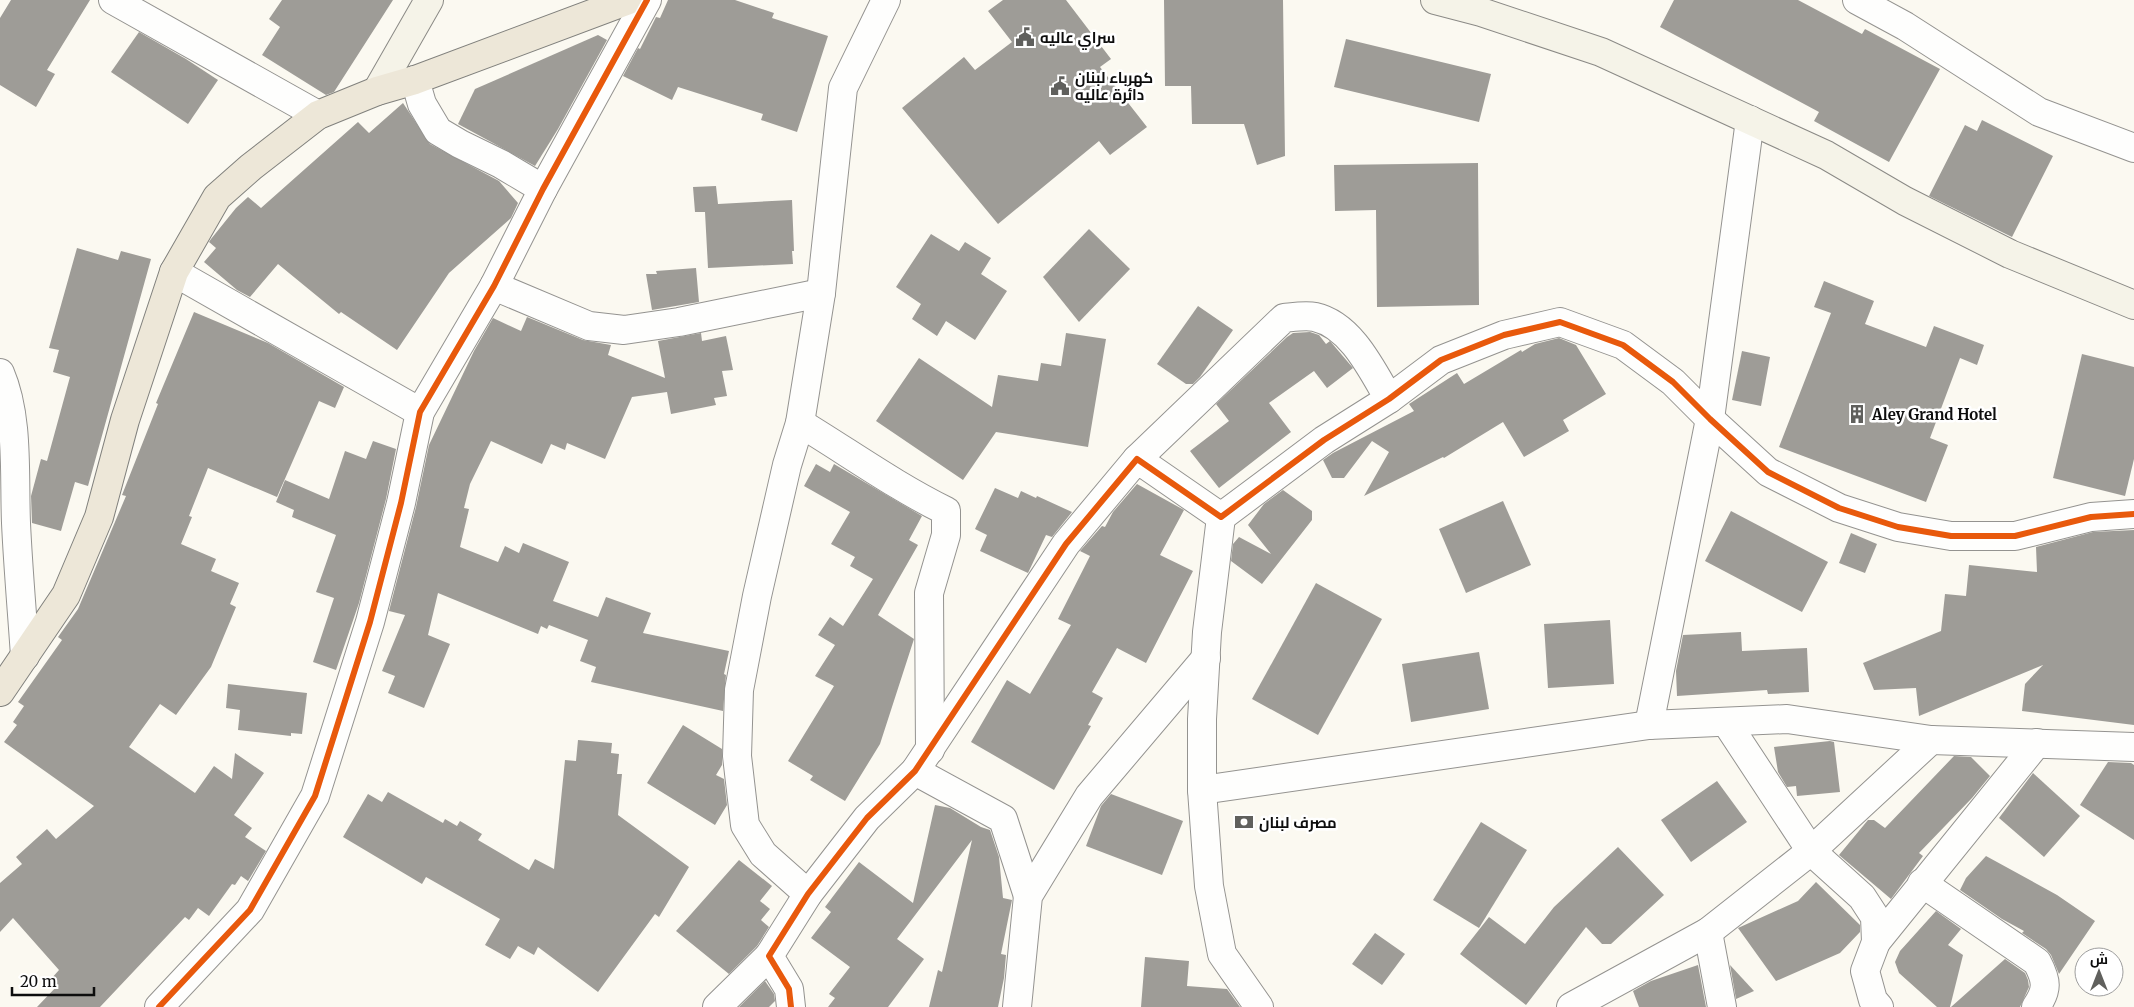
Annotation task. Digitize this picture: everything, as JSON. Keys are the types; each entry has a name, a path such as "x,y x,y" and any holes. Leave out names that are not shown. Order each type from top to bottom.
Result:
{"main road":[{"path":"377,91 429,0"},
{"path":"1435,0 1481,12 1601,52 1826,155 1905,201 2010,254 2134,305"},
{"path":"0,692 66,595 99,517 125,420 174,272 218,197 251,167 318,115 377,91 415,80 612,2"}],"street":[{"path":"113,0 318,115"},
{"path":"159,1007 250,910 315,796 370,622 400,503 420,412 494,286 543,189 647,0"},
{"path":"808,894 763,854 745,825 738,756 739,690 761,577 787,465 800,423 821,293 843,88 886,0"},
{"path":"1857,0 1905,26 2039,112 2134,148"},
{"path":"415,80 422,104 438,131 501,164 543,189"},
{"path":"1649,726 1710,419 1750,120"},
{"path":"174,272 420,412"},
{"path":"494,286 589,326 624,330 679,322 821,293"},
{"path":"718,1007 769,956 808,894 867,818 923,760 1066,544 1137,459 1284,318 1314,316 1334,324 1360,352 1389,399"},
{"path":"1258,1007 1222,954 1209,886 1202,790 1202,720 1207,632 1222,517 1324,440 1389,399 1441,360 1504,335 1560,322 1623,345 1673,382 1768,472 1839,508 1898,527 1951,536 2015,536 2091,517 2134,514"},
{"path":"2,384 12,421 17,546 25,656"},
{"path":"800,423 918,498 946,511 946,535 929,593 923,760"},
{"path":"1137,459 1222,517"},
{"path":"1028,896 1089,796 1206,658"},
{"path":"1202,790 1649,726 1726,722 1787,720 1932,740 2134,747"},
{"path":"1726,722 1811,850 1862,897 1875,917 1876,942"},
{"path":"1571,1007 1708,932 1811,850 1932,740"},
{"path":"1879,1007 1873,1000 1865,971 1876,942 2037,743"},
{"path":"923,760 1003,819 1028,896 1017,1007"},
{"path":"1922,883 2037,962 2045,976 2045,994 2036,1007"},
{"path":"1708,932 1722,1007"},
{"path":"769,956 789,989 791,1007"}],"building":[{"path":"11,0 90,0 47,70 55,74 36,107 0,85 0,18"},
{"path":"282,0 393,0 334,92 326,95 262,55 280,27 269,19"},
{"path":"668,0 735,0 774,13 772,18 828,36 797,132 761,120 763,114 678,87 672,100 623,76 638,48 640,49 656,17 660,18"},
{"path":"1003,0 1066,0 1111,59 1100,67 1147,127 1110,155 1099,141 998,224 902,108 964,57 975,70 1012,42 988,11"},
{"path":"1164,0 1283,0 1285,156 1257,165 1244,124 1192,124 1191,86 1165,86"},
{"path":"1674,0 1798,0 1862,34 1865,29 1940,69 1889,162 1814,121 1819,112 1660,27"},
{"path":"139,32 218,80 188,124 111,72"},
{"path":"598,35 607,40 558,129 535,166 458,124 475,89"},
{"path":"1346,39 1491,74 1479,122 1334,87"},
{"path":"403,103 430,144 499,181 518,203 511,218 449,273 397,350 341,312 339,314 278,264 250,297 237,290 204,262 216,248 209,242 211,239 236,208 248,197 261,208 358,122 369,133"},
{"path":"1982,120 2053,156 2012,237 1929,196 1965,125 1977,131"},
{"path":"1478,163 1479,305 1377,307 1376,210 1335,211 1334,165"},
{"path":"716,186 718,204 792,200 793,264 708,268 705,212 695,212 693,187"},
{"path":"1089,229 1130,269 1079,322 1043,277"},
{"path":"931,234 959,251 965,242 991,258 981,274 1007,291 975,340 946,321 937,336 912,319 921,304 896,287"},
{"path":"77,248 118,260 121,251 151,259 88,486 75,482 61,531 32,523 31,496 41,459 47,461 70,377 53,372 59,350 49,348"},
{"path":"696,268 699,302 652,310 646,274 657,274 656,271"},
{"name":"Aley Grand Hotel","path":"1824,281 1874,301 1865,324 1926,347 1934,326 1984,345 1977,365 1960,358 1930,438 1948,445 1926,502 1779,447 1831,313 1814,307"},
{"path":"1198,306 1233,330 1200,377 1193,384 1186,384 1157,364"},
{"path":"194,312 268,343 344,387 335,408 319,401 277,497 208,468 189,516 192,517 181,544 216,559 211,571 239,583 230,604 236,607 211,667 176,715 160,704 129,747 195,793 214,766 232,779 235,753 264,773 234,815 252,828 245,837 266,851 248,881 241,876 235,885 232,884 209,916 198,908 189,920 185,917 100,1007 37,1007 58,985 51,979 59,970 13,918 0,932 0,883 22,864 16,857 47,829 56,839 94,806 4,742 17,725 13,722 24,706 18,702 62,640 58,637 78,609 126,496 122,495 158,404 156,403"},
{"path":"527,317 583,340 611,345 608,355 665,378 658,341 701,333 702,341 726,336 733,370 722,371 727,396 714,398 716,405 671,414 667,392 632,397 605,459 567,443 565,450 551,444 542,464 491,441 470,484 464,508 469,509 460,547 498,562 505,546 519,553 523,543 569,562 553,601 598,617 606,597 651,613 643,633 729,651 724,674 726,675 723,711 591,682 596,667 580,661 588,640 549,625 547,629 541,626 538,634 438,593 428,635 450,644 424,708 388,693 395,676 382,671 405,615 389,611 416,507 429,445 474,351 493,318 521,331"},
{"path":"1310,332 1319,335 1326,344 1330,341 1353,368 1327,388 1314,371 1269,403 1291,432 1219,488 1190,451 1229,421 1216,404 1287,337 1293,333"},
{"path":"1066,333 1106,339 1088,447 996,432 963,480 876,421 919,358 992,407 998,375 1038,381 1041,363 1061,366"},
{"path":"1559,338 1576,345 1606,394 1563,420 1569,431 1524,457 1503,422 1444,458 1364,496 1389,452 1372,441 1344,478 1332,478 1323,460 1414,411 1409,404 1457,373 1464,384 1521,350 1522,352 1535,344"},
{"path":"1742,351 1770,357 1761,406 1732,400"},
{"path":"2082,354 2134,367 2134,459 2125,496 2053,478"},
{"path":"373,441 396,449 386,499 359,603 336,670 313,662 334,598 316,592 336,535 292,517 294,510 276,502 285,480 329,499 345,451 366,459"},
{"path":"816,464 830,472 834,464 922,516 909,540 918,545 878,615 914,639 880,744 845,801 810,780 813,776 788,761 834,686 815,676 835,645 818,635 830,617 843,626 873,579 850,566 855,557 831,544 850,512 804,486"},
{"path":"1137,484 1184,510 1160,555 1193,571 1146,663 1117,648 1092,692 1103,698 1088,725 1091,726 1054,790 971,742 1007,680 1030,694 1071,625 1058,619 1090,556 1080,551 1102,526 1105,527 1113,512"},
{"path":"995,488 1018,498 1021,491 1072,512 1052,537 1046,535 1028,573 980,551 987,535 975,529"},
{"path":"1283,490 1312,511 1312,520 1262,584 1231,561 1233,544 1239,537 1271,554 1248,525 1264,504"},
{"path":"1503,501 1531,565 1466,593 1439,529"},
{"path":"1731,511 1828,562 1802,612 1705,561"},
{"path":"2134,530 2134,725 2022,711 2025,684 2043,665 1919,716 1916,688 1874,690 1863,663 1941,631 1945,594 1966,596 1969,565 2037,572 2036,547 2093,532"},
{"path":"1851,533 1877,544 1865,573 1839,563"},
{"path":"1316,583 1382,619 1318,735 1252,699"},
{"path":"1610,620 1614,684 1548,688 1544,624"},
{"path":"1741,632 1742,651 1807,648 1809,692 1768,694 1767,690 1677,696 1676,671 1683,635"},
{"path":"1479,652 1489,709 1411,722 1402,664"},
{"path":"228,684 307,693 302,734 291,733 291,736 238,730 240,710 226,708"},
{"path":"683,725 722,749 722,765 716,775 724,779 727,805 715,825 647,783"},
{"path":"578,740 612,743 611,753 619,754 617,774 622,774 618,815 689,867 659,917 655,914 598,992 538,947 534,955 518,946 510,959 485,945 500,919 426,877 422,884 343,837 368,794 382,802 388,792 443,823 445,819 457,826 460,821 482,834 478,840 529,870 535,859 554,869 565,760 576,761"},
{"path":"1834,742 1840,792 1797,796 1796,786 1787,787 1778,772 1774,747"},
{"path":"1954,756 1971,757 1990,776 1972,798 1919,853 1923,856 1891,899 1839,855 1868,820 1874,820 1885,828"},
{"path":"2108,762 2131,763 2134,765 2134,840 2080,805"},
{"path":"2033,773 2080,816 2044,857 1999,818"},
{"path":"1717,781 1747,822 1691,862 1661,820"},
{"path":"1111,794 1183,821 1162,875 1086,846 1101,806"},
{"path":"935,805 950,808 981,827 990,830 999,857 1003,898 1012,900 1001,954 1006,955 1004,978 998,1007 929,1007 938,970 942,972 972,840 897,939 924,959 888,1007 828,1007 835,998 829,994 850,967 811,938 831,912 825,907 859,862 913,903"},
{"path":"1481,822 1527,850 1479,928 1433,900"},
{"path":"1618,847 1664,895 1611,944 1602,944 1586,927 1526,1005 1460,954 1489,917 1525,944 1554,907"},
{"path":"1986,856 2057,895 2095,921 2077,947 2074,947 2074,952 2059,974 2051,955 2046,949 2022,933 2024,931 2002,919 1960,890 1966,878"},
{"path":"739,860 772,886 760,901 770,909 761,920 769,927 757,946 729,974 676,931"},
{"path":"1816,882 1860,925 1860,932 1840,953 1776,981 1738,928 1798,901"},
{"path":"1936,911 1961,929 1948,945 1963,955 1950,1007 1937,1007 1899,973 1895,962 1900,951"},
{"path":"1375,933 1405,954 1382,985 1352,964"},
{"path":"1145,957 1189,961 1187,986 1227,989 1240,1007 1141,1007"},
{"path":"2005,959 2025,973 2028,980 2029,987 2020,1007 1951,1007"},
{"path":"1698,965 1706,1007 1639,1007 1633,991 1651,981"},
{"path":"1730,965 1754,991 1736,999"},
{"path":"765,981 774,994 775,1001 769,1007 739,1007"}],"cycle path":[{"path":"159,1007 250,910 315,796 370,622 401,503 420,412 494,286 543,189 647,0"},
{"path":"791,1007 789,989 769,956 808,894 867,818 915,771 1066,544 1137,459 1221,517 1324,440 1389,399 1441,360 1504,335 1560,322 1623,345 1673,382 1768,472 1839,508 1898,527 1951,536 2015,536 2091,517 2134,514"}],"place":[{"name":"سراي عاليه","path":"1025,37"},
{"name":"كهرباء لبنان دائرة عاليه","path":"1060,86"},
{"name":"Aley Grand Hotel","path":"1857,414"},
{"name":"مصرف لبنان","path":"1244,822"}]}
